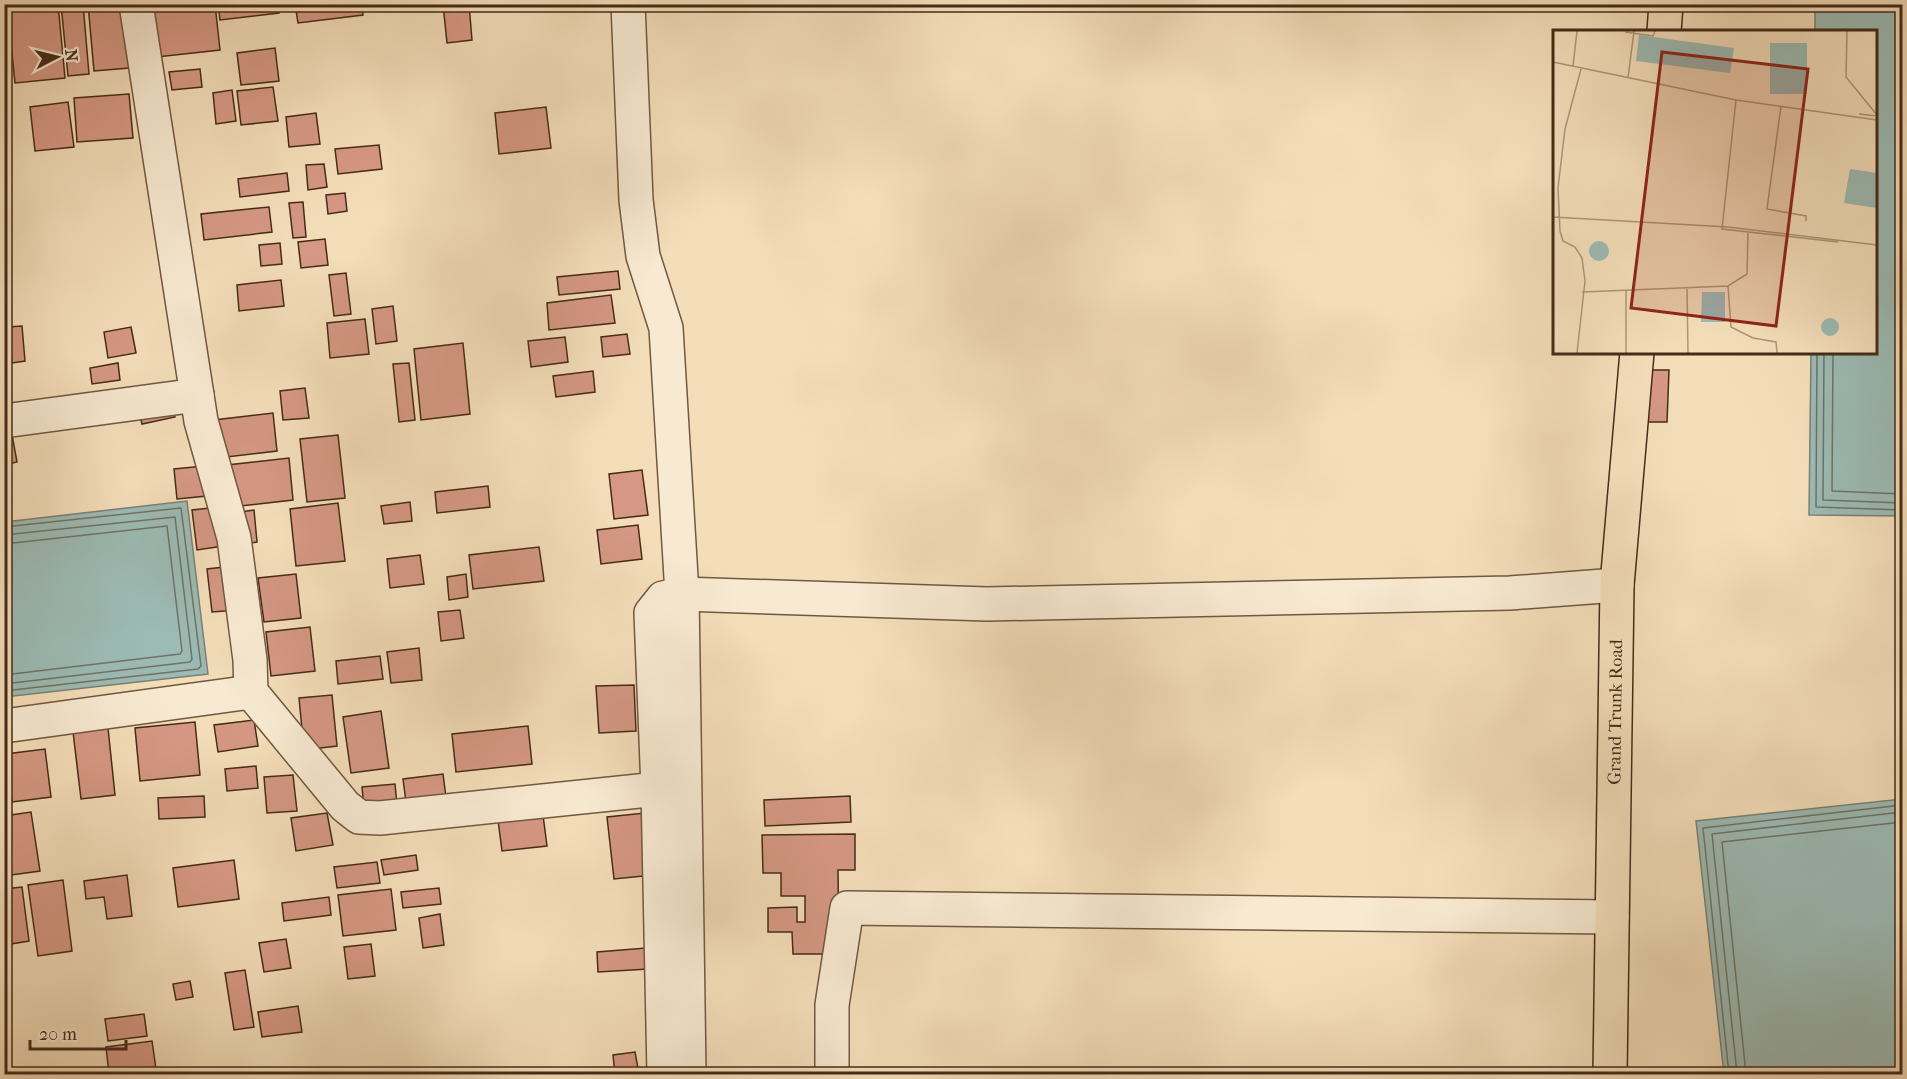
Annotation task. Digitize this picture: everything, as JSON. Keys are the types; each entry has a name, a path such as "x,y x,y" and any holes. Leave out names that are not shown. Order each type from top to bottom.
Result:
{"highway":[{"path":"1664,30 1666,4"},
{"name":"Grand Trunk Road","path":"1610,1074 1617,585 1637,354"}],"street":[{"path":"136,4 201,421 234,538 250,660 251,692 345,806 359,817 380,818 658,789"},
{"path":"628,4 636,200 643,256 666,328 682,594 689,1074"},
{"path":"4,421 197,395"},
{"path":"664,1074 658,789 651,613 663,598 682,594 987,604 1510,593 1617,585"},
{"path":"4,726 251,692"},
{"path":"832,1074 832,1005 847,908 1612,918"}],"water":[{"path":"1815,5 1902,5 1902,516 1809,515 1811,354 1877,354 1877,30 1815,30"},
{"path":"187,501 208,674 5,697 5,522"},
{"path":"1902,799 1902,1072 1724,1074 1696,821"}],"building":[{"path":"7,4 58,4 65,78 15,83"},
{"path":"61,4 83,4 89,74 68,76"},
{"path":"88,4 124,4 129,68 94,71"},
{"path":"215,4 220,50 157,57 151,5"},
{"path":"218,4 278,4 279,13 220,20"},
{"path":"295,4 362,4 363,15 298,23"},
{"path":"443,4 469,4 472,40 447,43"},
{"path":"4,31 10,78 4,78"},
{"path":"275,48 279,81 241,85 237,53"},
{"path":"200,69 202,87 172,90 169,72"},
{"path":"273,87 278,121 241,125 237,91"},
{"path":"232,90 236,121 216,124 213,93"},
{"path":"129,94 133,138 77,142 74,98"},
{"path":"68,102 74,147 35,151 30,107"},
{"path":"546,107 551,148 499,154 495,113"},
{"path":"316,113 320,144 289,147 286,117"},
{"path":"379,145 382,169 338,174 335,149"},
{"path":"324,164 327,187 308,190 306,165"},
{"path":"287,173 289,191 240,197 238,179"},
{"path":"345,193 347,211 328,214 326,195"},
{"path":"303,202 306,237 293,238 289,203"},
{"path":"269,207 272,232 204,240 201,214"},
{"path":"325,239 328,265 301,268 298,242"},
{"path":"280,243 282,264 261,266 259,245"},
{"path":"618,271 620,289 559,295 557,277"},
{"path":"346,273 351,314 334,316 329,275"},
{"path":"281,280 284,306 239,311 237,285"},
{"path":"611,295 615,323 549,330 547,303"},
{"path":"393,306 397,341 376,344 372,309"},
{"path":"365,319 369,354 330,358 327,323"},
{"path":"22,326 25,361 12,363 8,327"},
{"path":"131,327 136,353 108,358 104,332"},
{"path":"627,334 630,354 603,357 601,337"},
{"path":"565,337 568,362 531,367 528,341"},
{"path":"463,343 470,414 421,420 414,349"},
{"path":"118,363 120,380 92,384 90,368"},
{"path":"409,363 415,420 399,422 393,364"},
{"path":"1647,370 1669,370 1667,422 1646,422"},
{"path":"593,371 595,392 556,397 553,376"},
{"path":"305,388 309,418 283,420 280,391"},
{"path":"172,399 175,417 142,424 138,406"},
{"path":"273,413 277,451 218,458 214,420"},
{"path":"11,429 17,462 4,465 4,430"},
{"path":"338,435 345,498 307,502 300,439"},
{"path":"289,458 293,500 232,507 227,465"},
{"path":"204,466 207,496 177,499 174,469"},
{"path":"642,470 648,515 614,519 609,474"},
{"path":"488,486 490,507 437,513 435,492"},
{"path":"410,502 412,521 384,524 381,506"},
{"path":"338,503 345,561 296,566 290,509"},
{"path":"219,507 223,546 197,550 192,510"},
{"path":"254,510 257,542 243,544 240,512"},
{"path":"638,525 642,559 601,564 597,530"},
{"path":"539,547 544,581 473,589 469,555"},
{"path":"420,555 424,584 390,588 387,559"},
{"path":"233,566 238,610 212,612 207,569"},
{"path":"296,574 301,618 264,622 258,578"},
{"path":"466,574 468,597 449,600 447,577"},
{"path":"460,610 464,638 441,641 438,612"},
{"path":"310,627 315,671 271,676 266,632"},
{"path":"419,648 422,680 391,683 387,652"},
{"path":"380,656 383,679 338,684 336,661"},
{"path":"634,685 636,731 599,733 596,686"},
{"path":"332,695 337,746 304,750 299,698"},
{"path":"381,711 389,768 351,773 343,717"},
{"path":"254,720 258,746 218,752 214,725"},
{"path":"195,722 200,775 140,781 135,728"},
{"path":"528,726 532,764 456,772 452,734"},
{"path":"108,728 115,795 81,799 73,732"},
{"path":"45,749 51,797 12,802 6,754"},
{"path":"256,766 258,788 227,791 225,769"},
{"path":"443,774 446,797 406,802 403,779"},
{"path":"293,775 297,811 267,813 264,777"},
{"path":"395,784 397,805 364,808 362,787"},
{"path":"204,796 205,817 159,819 158,798"},
{"path":"850,796 851,822 765,826 764,800"},
{"path":"31,812 40,871 4,876 4,816"},
{"path":"327,813 333,845 296,851 291,818"},
{"path":"645,813 653,875 614,879 607,817"},
{"path":"543,815 547,846 502,851 498,820"},
{"path":"855,834 855,870 838,870 839,954 793,954 792,932 768,932 768,908 797,907 797,922 805,922 805,896 781,896 781,873 763,873 762,835"},
{"path":"416,855 418,870 384,875 381,860"},
{"path":"234,860 239,899 178,907 173,868"},
{"path":"377,862 380,883 337,888 334,867"},
{"path":"127,875 132,916 107,919 104,897 86,899 84,881"},
{"path":"63,880 72,951 38,956 28,885"},
{"path":"22,887 29,941 4,945 4,889"},
{"path":"439,888 441,904 403,908 401,892"},
{"path":"391,889 396,930 343,936 338,895"},
{"path":"329,897 331,915 284,921 282,903"},
{"path":"440,914 444,945 423,948 419,918"},
{"path":"286,939 291,968 264,972 259,943"},
{"path":"371,944 375,976 348,979 344,947"},
{"path":"646,948 648,969 598,972 597,952"},
{"path":"245,970 254,1027 234,1030 225,973"},
{"path":"190,981 193,997 176,1000 173,984"},
{"path":"298,1006 302,1032 262,1037 258,1012"},
{"path":"144,1014 147,1036 108,1041 105,1019"},
{"path":"152,1041 156,1069 109,1074 106,1047"},
{"path":"635,1052 639,1074 615,1074 613,1055"}]}
